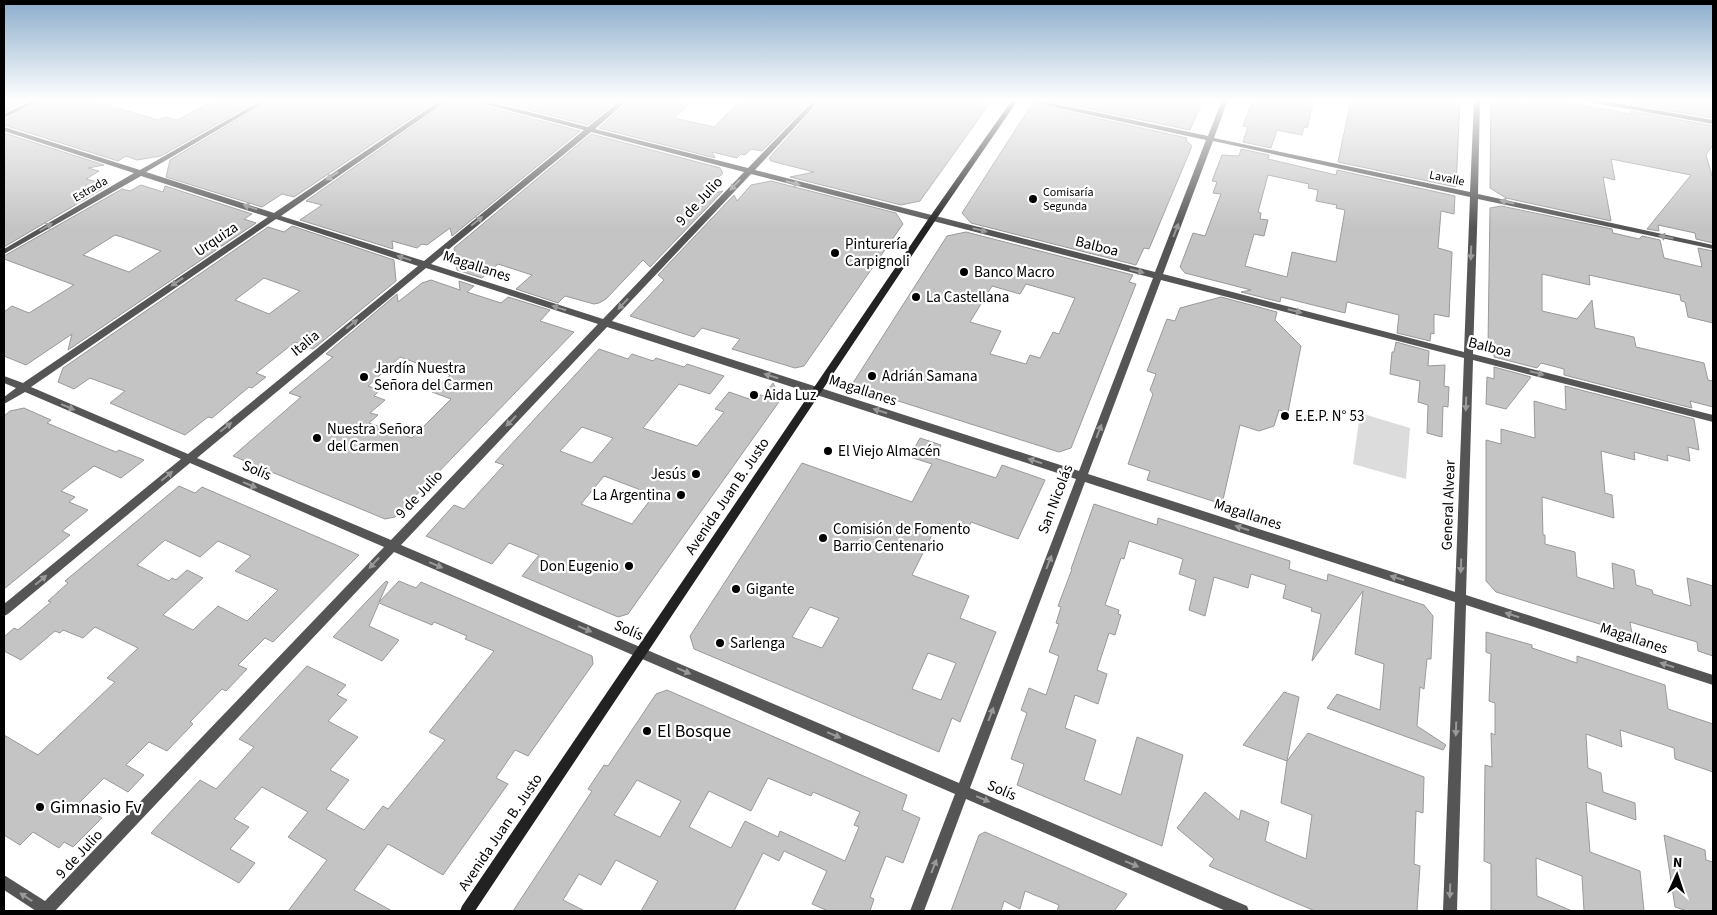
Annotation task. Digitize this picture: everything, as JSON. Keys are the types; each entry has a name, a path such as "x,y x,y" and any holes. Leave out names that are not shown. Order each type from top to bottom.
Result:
{"main road":[{"name":"Avenida Juan B. Justo","path":"467,911 640,652 818,391 932,218 985,143"}],"street":[{"name":"Magallanes","path":"48,143 1713,680"},
{"name":"Estrada","path":"4,252 192,143"},
{"name":"Urquiza","path":"4,401 382,143"},
{"name":"Italia","path":"4,611 573,143"},
{"name":"Balboa","path":"638,143 1713,419"},
{"name":"9 de Julio","path":"46,911 776,143"},
{"name":"San Nicolás","path":"917,911 1208,143"},
{"name":"Lavalle","path":"1232,143 1713,247"},
{"name":"General Alvear","path":"1450,911 1475,143"},
{"name":"Solís","path":"4,379 1242,911"},
{"path":"4,882 46,911"}],"shaded area":[{"path":"1360,413 1410,428 1406,479 1353,464"}],"building":[{"path":"4,143 34,143 104,165 88,168 99,171 86,179 109,185 4,247"},
{"path":"60,143 184,143 161,156 137,160 126,156 118,161"},
{"path":"199,143 375,143 294,197 282,194 262,207 166,177 170,160"},
{"path":"389,143 566,143 452,236 450,228 427,245 422,244 417,248 392,241 393,249 300,220 322,205 306,201"},
{"path":"581,143 624,143 720,168 723,173 701,196 723,191 650,267 643,260 606,299 599,303 594,304 565,296 558,303 516,289 532,275 498,264 482,278 457,270 454,248"},
{"path":"656,143 770,143 762,151 751,149 745,155 741,154 737,158 712,152 715,158"},
{"path":"783,143 962,143 920,201 901,205 790,177 814,172 771,161 769,158"},
{"path":"1007,143 1189,143 1192,146 1149,249 1144,248 1136,265 971,223 962,213"},
{"path":"1246,143 1273,143 1271,148"},
{"path":"1342,143 1458,143 1456,187 1338,162"},
{"path":"1491,143 1713,143 1706,155 1713,179 1713,243 1696,239 1695,233 1658,225 1659,231 1647,229 1691,175 1611,159 1615,180 1603,177 1611,221 1506,198 1490,188"},
{"path":"1241,149 1269,155 1268,159 1336,175 1337,170 1455,196 1454,214 1441,211 1438,248 1452,252 1449,317 1434,314 1434,334 1431,333 1430,341 1397,333 1399,315 1347,302 1345,313 1281,297 1280,302 1241,292 1251,290 1185,273 1180,267 1193,233 1205,236 1221,194 1213,193 1217,182 1212,181 1222,155 1239,156","holes":["1268,175 1309,184 1308,188 1318,190 1316,201 1337,205 1336,208 1345,210 1336,262 1292,252 1287,277 1245,266 1254,234 1264,236 1268,220 1260,219 1261,213 1258,212"]},
{"path":"771,181 896,213 903,224 804,366 795,368 732,349 740,339 702,328 694,337 630,316 664,280 658,275 734,195 737,201 751,185"},
{"path":"141,185 163,192 165,186 252,214 244,219 256,223 68,350 72,334 26,365 4,356 4,312 12,306 29,313 74,285 4,259 4,256 122,189 130,191","holes":["115,235 161,251 129,272 83,255"]},
{"path":"1501,206 1612,229 1613,233 1639,239 1642,236 1660,240 1664,258 1702,267 1698,248 1713,251 1713,323 1688,317 1685,302 1681,301 1680,295 1589,275 1590,285 1542,274 1542,311 1577,319 1592,300 1595,328 1634,337 1636,347 1704,363 1708,380 1713,381 1713,407 1690,401 1692,408 1564,375 1564,369 1541,363 1537,368 1494,357 1494,346 1488,345 1490,208"},
{"path":"292,226 394,260 396,281 313,349 295,342 256,373 266,377 252,388 249,387 212,418 208,417 185,435 110,403 125,391 90,378 74,389 58,382 63,368 268,227 284,232","holes":["264,278 300,291 269,314 235,300"]},
{"path":"966,232 1133,275 1129,282 1136,284 1071,448 1059,452 851,386 947,236","holes":["1026,284 1075,298 1059,334 1053,332 1040,358 1030,355 1026,364 990,354 1001,331 970,322 992,286 1020,294"]},
{"path":"431,280 460,290 459,281 474,286 467,292 501,303 508,297 550,310 540,321 574,332 395,517 385,519 233,456 301,397 289,393 333,357 326,354 397,294 398,302 422,283","holes":["400,357 450,375 432,392 451,399 412,438 369,423 378,415 370,413 385,400 374,396 380,390 368,386"]},
{"path":"1221,297 1277,312 1275,320 1301,346 1288,412 1279,410 1274,426 1259,431 1240,425 1222,504 1147,480 1150,471 1128,464 1153,394 1150,390 1156,374 1147,371 1167,319 1175,321 1180,308"},
{"path":"1396,342 1429,351 1428,366 1445,365 1444,386 1449,387 1448,407 1443,406 1442,437 1427,433 1428,405 1418,402 1420,381 1390,374 1392,352 1394,352"},
{"path":"599,349 628,359 632,354 653,361 656,358 684,367 687,364 724,376 710,394 679,384 643,428 697,446 724,412 715,409 729,392 752,400 757,394 764,396 773,383 781,399 628,614 618,617 522,576 539,555 509,543 492,564 426,536 454,505 464,509 504,465 495,462","holes":["582,427 613,438 592,463 560,451","604,476 654,495 632,524 581,504"]},
{"path":"1494,367 1531,377 1506,409 1486,404 1487,377 1494,379"},
{"path":"1565,386 1694,419 1699,450 1688,447 1690,461 1667,455 1668,461 1634,452 1635,460 1601,451 1605,493 1612,495 1614,518 1542,497 1543,535 1545,535 1545,544 1575,552 1577,577 1614,589 1612,563 1634,570 1636,585 1652,590 1653,594 1691,606 1687,578 1713,586 1713,656 1698,651 1697,642 1630,622 1632,634 1496,592 1486,581 1486,440 1501,444 1501,429 1535,438 1534,401 1566,410"},
{"path":"24,408 51,420 47,423 116,452 119,450 144,460 121,478 94,466 61,491 75,497 69,502 88,510 62,531 70,535 4,589 4,416 10,411"},
{"path":"920,438 941,445 935,458 996,478 1002,465 1045,480 1018,539 971,522 969,527 960,524 957,530 938,523 912,575 969,596 960,618 996,632 960,722 952,718 939,752 694,649 690,636 802,463 912,502 932,464 910,457","holes":["810,607 839,618 822,648 792,637","928,653 956,663 941,700 912,689"]},
{"path":"179,486 195,493 202,487 359,555 273,642 265,638 238,665 247,669 226,691 222,689 190,722 193,724 167,751 149,742 126,765 144,775 128,792 104,778 78,804 102,818 73,847 64,842 59,848 33,832 20,845 4,835 4,735 38,755 115,682 107,678 138,648 95,627 83,638 63,630 60,633 55,631 21,660 4,651 4,637 14,628 18,630 51,602 48,601 68,583 65,581","holes":["165,540 200,557 218,541 251,556 235,571 278,590 247,621 218,606 193,630 163,615 203,578 187,570 176,580 172,578 169,581 137,565"]},
{"path":"1094,504 1157,525 1158,518 1290,561 1289,569 1327,581 1328,574 1424,605 1433,616 1431,659 1427,659 1424,689 1420,687 1417,726 1446,745 1443,750 1327,708 1337,694 1380,710 1384,664 1355,654 1363,591 1312,661 1321,614 1311,611 1312,608 1283,598 1286,585 1251,574 1248,588 1214,577 1205,616 1189,610 1196,580 1179,574 1183,559 1129,541 1124,559 1121,558 1105,605 1119,610 1118,614 1121,615 1115,635 1109,633 1097,670 1107,674 1098,704 1075,695 1065,728 1096,740 1084,780 1121,795 1137,737 1183,755 1162,846 1017,785 1024,764 1011,759 1027,713 1021,710 1029,688 1046,695 1059,656 1049,652 1059,624 1056,623 1061,607 1058,606"},
{"path":"386,581 388,582 379,602 399,581 416,588 421,582 592,656 593,664 528,756 515,750 496,778 508,784 443,875 388,844 354,890 392,911 288,911 327,860 288,837 308,812 262,787 234,819 249,827 230,849 255,863 239,883 151,833 200,780 216,789 254,747 239,739 307,666 346,685 337,695 347,700 328,721 358,737 330,770 349,780 326,809 364,830 383,806 388,809 445,740 429,732 494,651 465,639 467,636 434,622 432,625 379,603 369,626 399,640 382,661 333,637"},
{"path":"1486,632 1532,645 1532,648 1577,663 1577,656 1665,685 1668,709 1713,724 1713,772 1675,759 1674,748 1620,730 1622,747 1586,734 1588,768 1601,773 1603,792 1635,803 1636,820 1586,802 1590,852 1640,871 1644,911 1584,911 1582,876 1536,858 1537,896 1572,911 1491,911 1491,864 1484,861 1485,765 1492,767 1491,733 1495,735 1495,703 1489,701 1491,654 1486,652"},
{"path":"667,690 907,795 902,810 920,818 903,863 886,856 870,897 874,899 870,911 828,911 812,904 827,871 784,851 779,861 763,853 734,911 641,911 658,881 616,860 601,885 579,874 563,900 585,911 513,911 592,791 588,789 604,765 608,766 656,694","holes":["768,778 811,796 813,792 860,812 854,825 859,827 845,861 780,831 778,837 745,821 731,848 689,827 709,791 751,811","637,780 681,801 660,837 614,815"]},
{"path":"1284,692 1299,697 1287,761 1243,745"},
{"path":"1308,733 1424,777 1423,813 1416,811 1414,864 1420,866 1417,911 1315,911 1209,866 1214,859 1177,828 1205,792 1239,820 1241,810 1269,822 1265,841 1306,859 1312,815 1281,803 1287,761"},
{"path":"985,832 1127,894 1114,911 1057,911 1059,905 1025,891 1020,909 1004,901 1001,911 951,911 979,835"},
{"path":"1664,835 1705,850 1706,860 1713,862 1713,911 1687,911 1675,907"}],"place":[{"name":"Comisaría Segunda","path":"1033,199"},
{"name":"Pinturería Carpignoli","path":"835,253"},
{"name":"Banco Macro","path":"964,272"},
{"name":"La Castellana","path":"916,297"},
{"name":"Adrián Samana","path":"872,376"},
{"name":"Jardín Nuestra Señora del Carmen","path":"364,377"},
{"name":"Aida Luz","path":"754,395"},
{"name":"E.E.P. N° 53","path":"1285,416"},
{"name":"Nuestra Señora del Carmen","path":"317,438"},
{"name":"El Viejo Almacén","path":"828,451"},
{"name":"Jesús","path":"696,474"},
{"name":"La Argentina","path":"681,495"},
{"name":"Comisión de Fomento Barrio Centenario","path":"823,538"},
{"name":"Don Eugenio","path":"629,566"},
{"name":"Gigante","path":"736,589"},
{"name":"Sarlenga","path":"720,643"},
{"name":"El Bosque","path":"647,731"},
{"name":"Gimnasio Fv","path":"40,807"}]}
